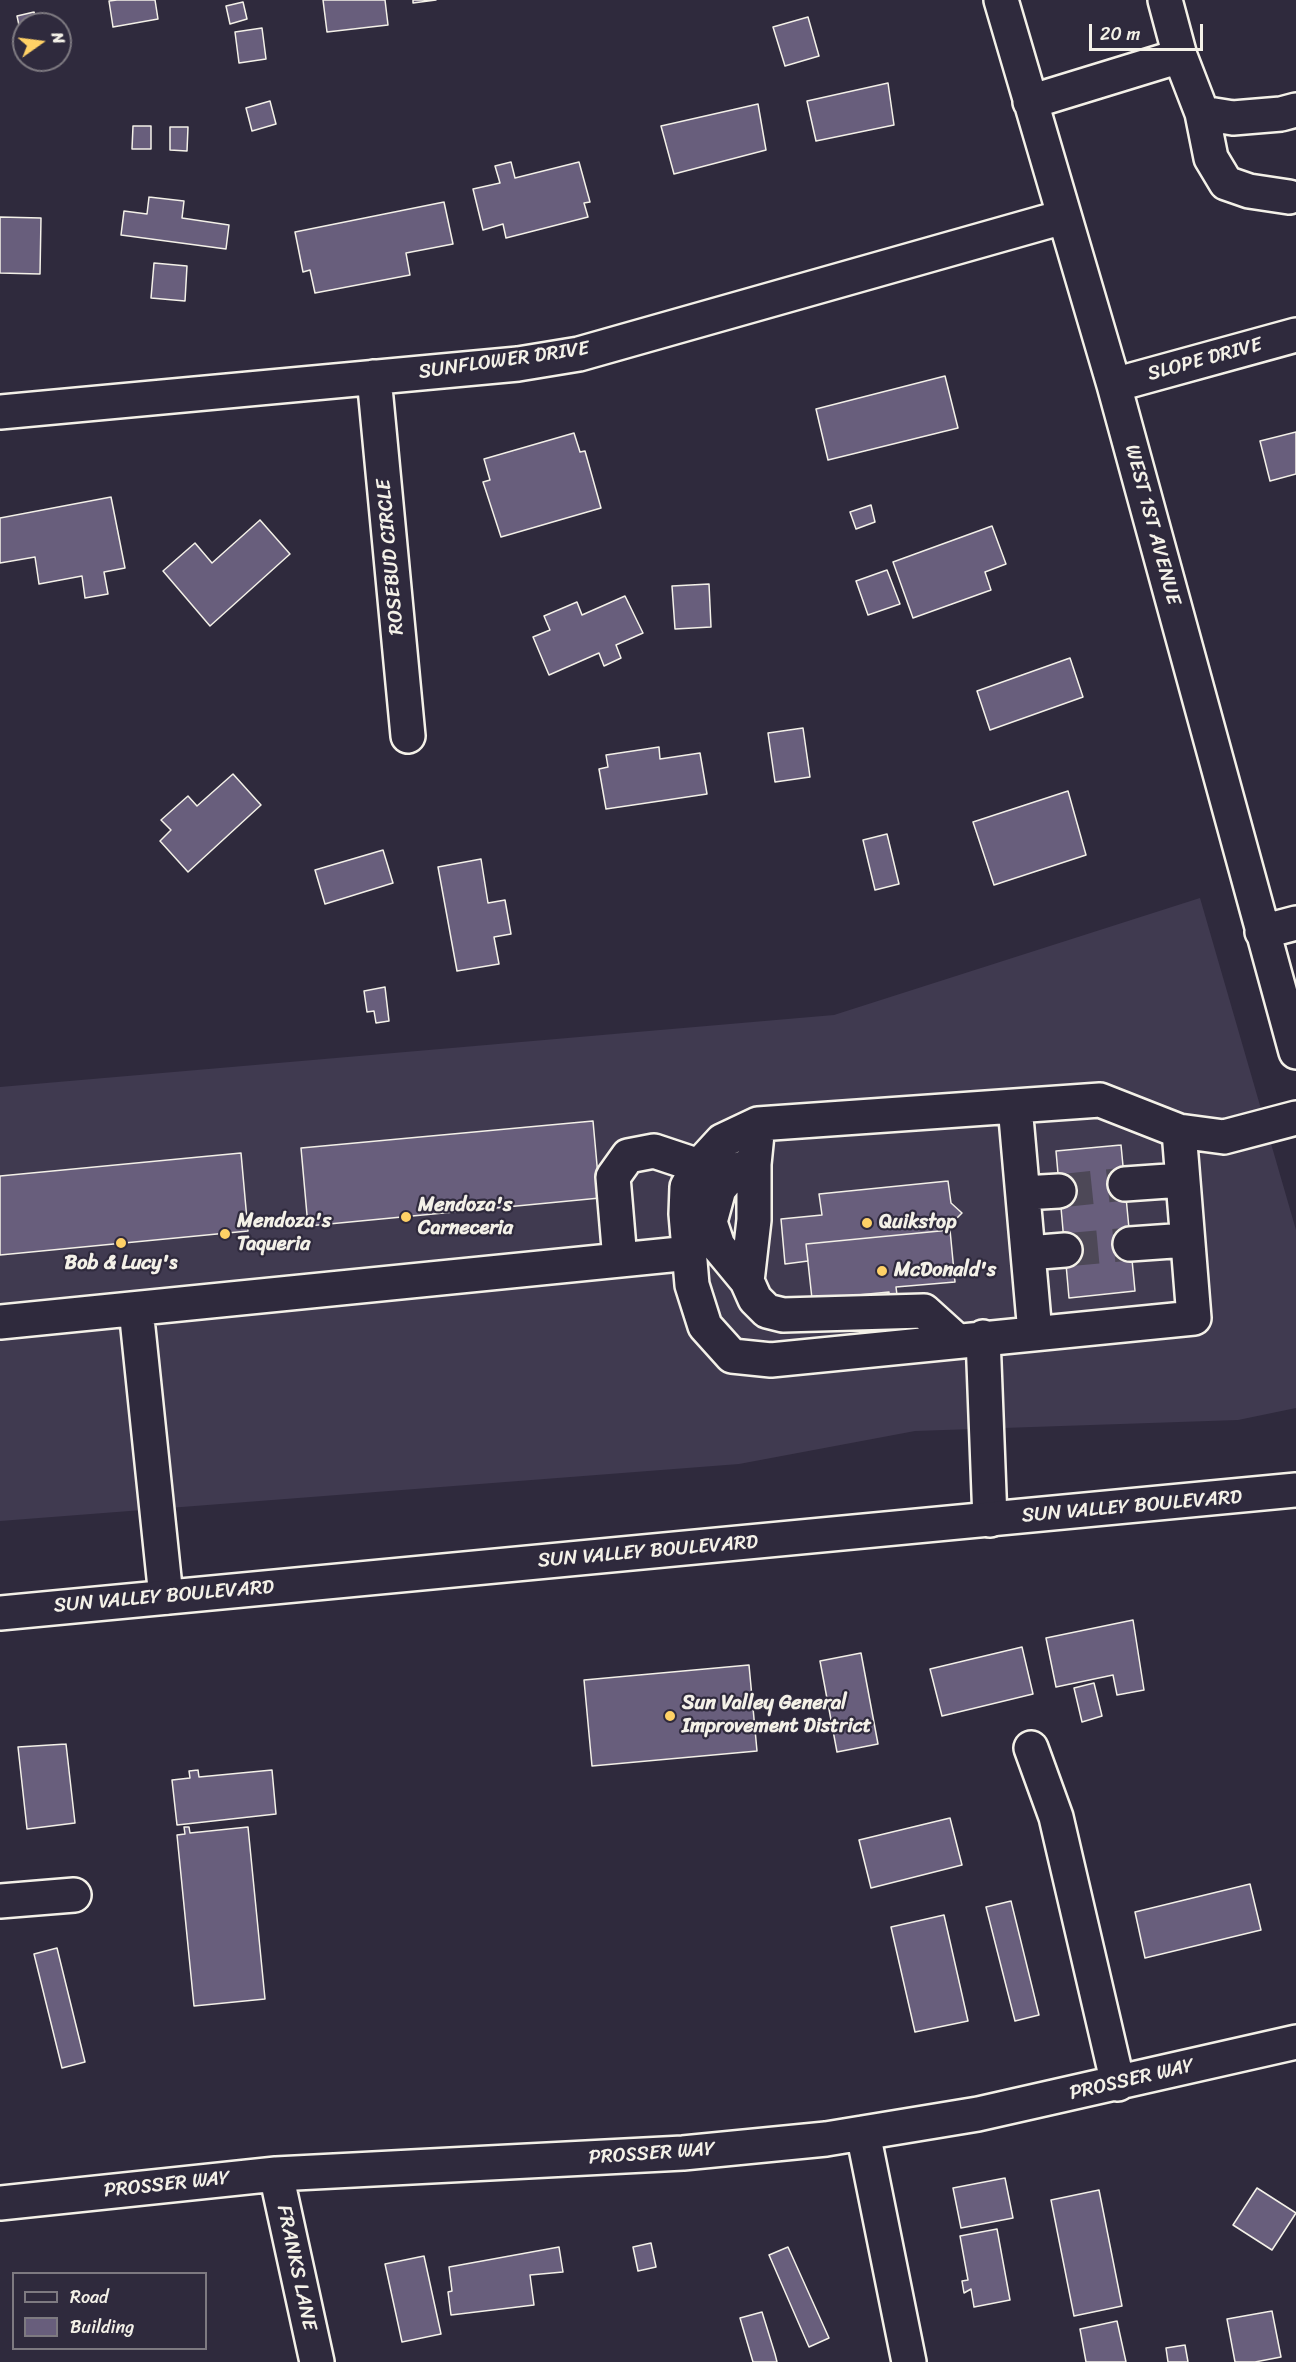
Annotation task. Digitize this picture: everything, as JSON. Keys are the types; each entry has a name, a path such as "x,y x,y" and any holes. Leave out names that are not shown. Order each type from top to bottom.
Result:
{"street":[{"name":"WEST 1ST AVENUE","path":"1000,0 1114,386 1296,1052"},
{"path":"1165,0 1180,56 1202,113 1211,158 1226,183 1249,191 1289,197"},
{"path":"1030,102 1180,56"},
{"path":"1202,113 1233,118 1281,114 1296,110"},
{"name":"SUNFLOWER DRIVE","path":"0,412 518,364 579,354 1063,217"},
{"name":"SLOPE DRIVE","path":"1114,386 1296,335"},
{"name":"ROSEBUD CIRCLE","path":"374,377 408,736"},
{"path":"1262,932 1296,923"},
{"path":"1179,1131 1194,1318 771,1360 732,1356 705,1326 692,1285 686,1214 687,1187 699,1166 722,1141 758,1124 1100,1100 1179,1131 1224,1137 1296,1118"},
{"path":"1015,1106 1035,1333"},
{"path":"747,1281 754,1220 754,1164 758,1124"},
{"path":"620,1260 613,1177 628,1156 654,1151 699,1166"},
{"path":"754,1164 734,1171 719,1189 710,1222 718,1246 747,1281 754,1299 767,1311 803,1317 924,1311 970,1339"},
{"path":"1125,1185 1182,1180"},
{"path":"1023,1193 1059,1191"},
{"path":"1130,1244 1186,1240"},
{"path":"1028,1253 1065,1250"},
{"path":"0,1322 690,1253"},
{"path":"136,1309 166,1597"},
{"path":"970,1339 990,1520"},
{"name":"SUN VALLEY BOULEVARD","path":"0,1613 1296,1490"},
{"path":"1031,1748 1056,1817 1118,2084"},
{"path":"0,1901 74,1895"},
{"name":"PROSSER WAY","path":"0,2203 276,2174 683,2153 863,2133 978,2114 1296,2042"},
{"path":"863,2133 909,2362"},
{"name":"FRANKS LANE","path":"276,2174 317,2362"}],"shaded area":[{"path":"1200,898 1296,1230 1296,1408 1238,1420 915,1431 739,1464 0,1521 0,1087 834,1015"}],"building":[{"path":"155,0 158,19 113,27 109,1"},
{"path":"323,0 385,0 388,25 327,32"},
{"path":"413,0 436,0 413,3"},
{"path":"243,2 247,19 230,24 226,6"},
{"path":"808,17 819,56 785,66 773,27"},
{"path":"262,28 266,59 239,63 235,32"},
{"path":"888,83 894,125 816,141 807,101"},
{"path":"270,101 276,124 252,131 246,108"},
{"path":"758,104 766,150 674,174 661,126"},
{"path":"133,126 151,126 151,149 132,149"},
{"path":"170,127 188,127 187,151 170,150"},
{"path":"511,162 515,178 579,162 590,202 584,203 588,217 506,238 503,224 483,230 473,189 500,183 495,166"},
{"path":"149,197 184,201 182,218 229,225 226,249 121,235 124,211 147,214"},
{"path":"444,202 453,244 406,253 410,275 315,293 310,270 303,272 295,232"},
{"path":"0,217 41,218 40,274 0,273"},
{"path":"154,263 187,266 185,301 151,298"},
{"path":"945,376 958,428 828,460 816,409"},
{"path":"1296,432 1296,474 1270,481 1260,441"},
{"path":"574,433 580,452 585,451 601,508 501,537 483,482 490,480 484,459"},
{"path":"111,497 125,568 104,572 108,594 85,598 82,576 39,584 35,557 0,563 0,518"},
{"path":"871,505 875,522 856,529 850,512"},
{"path":"260,520 290,554 210,626 163,571 195,543 212,563"},
{"path":"992,526 1006,564 985,572 991,590 913,618 893,562"},
{"path":"887,570 900,604 868,615 856,581"},
{"path":"709,584 711,627 675,629 672,586"},
{"path":"625,596 643,633 616,645 621,658 604,666 599,653 549,675 533,637 550,630 544,616 577,602 582,615"},
{"path":"1070,658 1083,697 990,730 977,691"},
{"path":"803,728 810,777 775,782 768,733"},
{"path":"659,747 660,759 700,753 707,794 606,809 599,769 608,767 606,755"},
{"path":"233,774 261,805 188,872 160,841 171,830 161,820 188,796 197,806"},
{"path":"1068,791 1086,855 994,885 973,822"},
{"path":"887,834 899,884 875,890 863,840"},
{"path":"383,850 393,883 325,904 315,870"},
{"path":"481,859 488,903 505,900 511,934 494,937 499,964 457,971 438,867"},
{"path":"385,987 389,1021 376,1023 374,1011 367,1012 364,991"},
{"path":"593,1121 600,1198 308,1226 301,1148"},
{"path":"1121,1145 1135,1291 1069,1298 1056,1151"},
{"path":"241,1153 248,1231 0,1255 0,1176"},
{"name":"Quikstop","path":"948,1181 951,1203 962,1213 949,1226 950,1230 806,1244 808,1261 785,1264 781,1219 822,1215 819,1194"},
{"name":"McDonald's","path":"950,1230 955,1282 896,1287 897,1295 889,1295 889,1292 827,1298 813,1308 806,1244"},
{"path":"1133,1620 1144,1690 1117,1695 1113,1675 1056,1687 1046,1638"},
{"path":"1022,1647 1033,1694 942,1716 930,1669"},
{"path":"861,1653 878,1744 837,1752 820,1661"},
{"name":"Sun Valley General Improvement District","path":"749,1665 757,1751 592,1766 584,1680"},
{"path":"1094,1683 1102,1716 1082,1722 1074,1688"},
{"path":"66,1744 75,1823 27,1829 18,1747"},
{"path":"198,1770 199,1777 272,1770 276,1814 177,1825 172,1780 190,1778 189,1771"},
{"path":"950,1818 962,1865 871,1888 859,1840"},
{"path":"184,1827 189,1827 190,1833 248,1827 265,1999 194,2006 177,1835 185,1834"},
{"path":"1250,1884 1261,1930 1145,1958 1135,1912"},
{"path":"1011,1901 1039,2015 1015,2021 986,1907"},
{"path":"944,1915 968,2021 915,2032 891,1927"},
{"path":"57,1948 85,2062 62,2068 34,1954"},
{"path":"1005,2178 1013,2218 961,2228 953,2188"},
{"path":"1257,2188 1296,2213 1272,2250 1233,2225"},
{"path":"1099,2190 1122,2306 1074,2316 1051,2200"},
{"path":"997,2229 1010,2300 974,2307 971,2289 964,2293 962,2281 968,2280 960,2236"},
{"path":"651,2243 656,2267 638,2271 633,2247"},
{"path":"559,2247 563,2272 530,2275 534,2305 451,2315 448,2292 452,2291 449,2267"},
{"path":"788,2247 829,2338 809,2347 769,2255"},
{"path":"424,2256 441,2334 402,2342 385,2264"},
{"path":"1272,2311 1281,2357 1255,2362 1235,2362 1227,2319"},
{"path":"762,2312 777,2362 753,2362 740,2318"},
{"path":"1117,2321 1126,2362 1086,2362 1080,2329"},
{"path":"1185,2345 1188,2362 1168,2362 1166,2348"}],"tunnel":[{"path":"1059,1191 1125,1184"},
{"path":"1065,1250 1130,1244"}],"place":[{"name":"Mendoza's Carneceria","path":"406,1217"},
{"name":"Quikstop","path":"867,1223"},
{"name":"Mendoza's Taqueria","path":"225,1234"},
{"name":"Bob & Lucy's","path":"121,1243"},
{"name":"McDonald's","path":"882,1271"},
{"name":"Sun Valley General Improvement District","path":"670,1716"}]}
